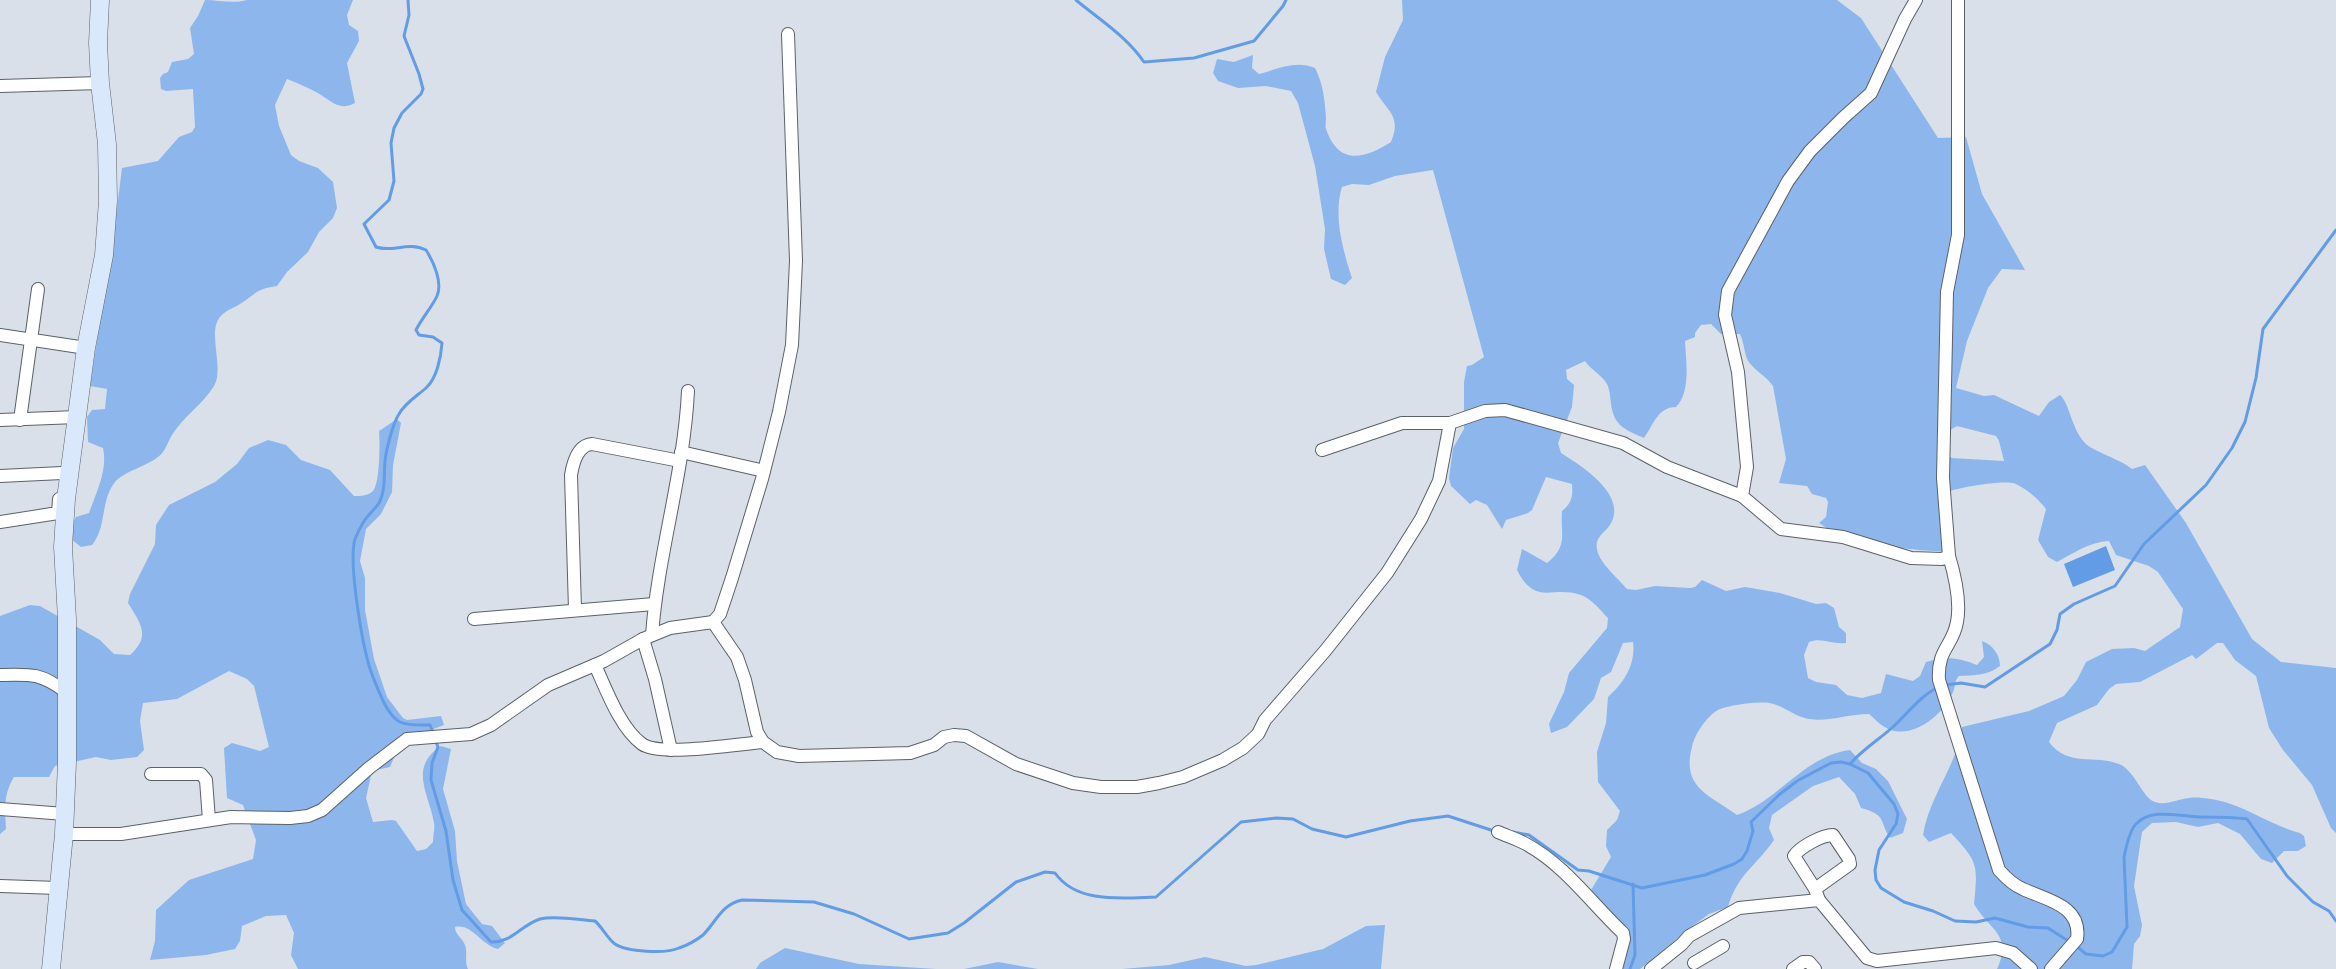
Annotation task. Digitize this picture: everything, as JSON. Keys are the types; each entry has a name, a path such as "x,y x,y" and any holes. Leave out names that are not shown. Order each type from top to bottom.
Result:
{"street":[{"path":"0,522 58,513 62,473 104,255 108,200 108,144 100,83 100,0"},
{"path":"1742,496 1747,467 1738,372 1725,315 1728,291 1744,257 1793,174 1810,151 1843,118 1872,94 1904,19 1916,0"},
{"path":"1958,0 1958,235 1947,292 1944,478 1949,556 1954,573 1958,607 1957,623 1938,665 1939,680 1999,870 2006,880 2022,889 2058,903 2073,915 2078,932 2074,943 2052,969"},
{"path":"64,834 121,834 231,817 290,818 322,810 400,742 407,739 433,736 471,734 491,726 548,685 595,665 647,637 670,628 714,622 720,614 732,578 764,471 779,412 792,344 796,261 788,34"},
{"path":"0,86 100,83"},
{"path":"20,420 38,289"},
{"path":"0,335 86,348"},
{"path":"671,750 654,679 647,637 681,457 688,392"},
{"path":"1322,450 1402,424 1450,424 1485,411 1504,410 1623,443 1667,467 1742,496 1781,529 1843,537 1911,558 1942,559 1949,556"},
{"path":"0,420 74,417"},
{"path":"51,969 65,814 67,620 63,547 74,417"},
{"path":"714,622 737,657 745,680 757,732 763,742 776,752 799,756 881,756 910,753 934,745 944,737 954,734 966,736 1016,764 1072,783 1101,787 1137,787 1183,777 1223,760 1243,748 1258,734 1265,720 1325,651 1387,573 1433,496 1444,462 1450,424"},
{"path":"575,609 571,475 573,464 584,446 592,444 764,471"},
{"path":"0,476 62,473"},
{"path":"474,619 575,609 654,604"},
{"path":"595,665 612,702 634,737 650,748 671,750 763,742"},
{"path":"0,675 37,675 50,680 66,692"},
{"path":"151,774 200,774 204,777 206,780 209,820"},
{"path":"0,809 65,814"},
{"path":"1498,832 1527,844 1547,858 1570,878 1623,933 1624,939 1616,969"},
{"path":"1651,969 1689,936 1739,908 1817,894 1850,864 1849,859 1833,835 1826,835 1799,850 1794,856 1817,894 1867,958 1878,960 1996,948 2014,953 2031,969"},
{"path":"0,886 58,888"},
{"path":"1682,944 1696,966 1723,946"},
{"path":"1793,969 1803,962 1809,962 1815,969"}],"shaded area":[{"path":"205,0 231,2 247,0 353,0 347,15 349,25 358,31 359,41 347,63 355,103 339,106 313,90 287,79 275,105 279,126 291,155 299,161 318,168 333,182 337,208 333,218 319,232 308,252 287,272 277,286 257,292 221,316 215,331 218,369 214,386 177,428 161,455 115,482 107,497 97,538 92,545 81,547 71,539 72,525 76,517 89,513 104,465 103,448 88,442 87,417 92,410 105,409 107,389 90,386 122,168 158,161 179,137 192,132 195,127 193,89 166,91 161,89 160,78 168,72 172,62 188,59 194,54 190,28"},
{"path":"1402,0 1837,0 1861,18 1938,138 1966,137 1982,194 2025,270 2002,269 1988,288 1967,341 1956,388 1984,396 1994,395 2039,416 2049,402 2060,395 2066,404 2080,437 2085,443 2132,469 2145,465 2186,523 2252,639 2281,662 2336,668 2336,833 2331,828 2312,785 2283,750 2269,728 2256,676 2235,660 2223,643 2217,643 2196,659 2192,655 2140,682 2116,684 2109,689 2097,705 2057,723 2049,742 2057,750 2073,758 2110,761 2125,767 2146,795 2155,802 2167,803 2194,798 2234,805 2300,833 2304,836 2306,846 2298,851 2284,851 2272,863 2261,859 2240,834 2218,823 2198,827 2176,822 2152,823 2142,832 2134,886 2142,925 2140,936 2134,944 2132,969 1997,969 2001,957 2001,940 1974,904 1976,872 1971,858 1951,833 1929,842 1923,835 1931,807 1955,754 1962,727 2029,711 2064,696 2077,680 2086,662 2112,649 2134,648 2145,651 2180,627 2183,609 2158,572 2149,566 2116,555 2109,541 2088,546 2057,562 2048,557 2038,540 2046,509 2029,492 2016,484 2003,482 1984,484 1950,491 1954,552 1903,548 1865,542 1832,531 1819,523 1826,517 1828,502 1826,498 1812,494 1807,486 1779,483 1786,459 1773,386 1748,361 1740,334 1721,334 1711,324 1701,325 1695,333 1695,337 1685,341 1686,385 1681,401 1676,407 1661,413 1644,438 1621,426 1614,417 1607,384 1585,361 1566,370 1567,379 1574,385 1572,407 1558,443 1561,453 1599,482 1613,502 1614,512 1611,523 1597,541 1598,554 1609,570 1627,589 1636,590 1655,586 1690,588 1695,587 1702,580 1726,591 1745,587 1780,593 1816,604 1826,603 1834,608 1839,627 1846,633 1846,643 1818,640 1809,642 1804,655 1808,678 1816,682 1836,685 1847,695 1862,698 1881,693 1886,674 1913,681 1920,676 1926,662 1933,660 1952,658 1977,665 1984,657 1982,641 1995,651 1999,658 2000,666 1985,673 1959,676 1948,702 1942,709 1927,722 1909,731 1900,732 1888,729 1869,714 1816,720 1799,716 1770,703 1736,705 1723,708 1714,713 1702,726 1693,742 1690,761 1691,772 1694,781 1700,789 1737,815 1766,799 1805,769 1834,754 1850,750 1862,763 1876,769 1888,781 1907,819 1903,833 1890,838 1879,816 1861,808 1855,794 1839,777 1813,786 1772,815 1769,828 1774,840 1736,887 1728,907 1709,914 1640,969 1622,969 1630,937 1585,900 1611,857 1606,846 1607,830 1617,820 1620,811 1598,782 1597,752 1606,723 1608,697 1619,686 1628,672 1633,658 1633,642 1623,643 1611,672 1601,678 1594,699 1567,727 1551,733 1549,724 1564,692 1569,673 1607,628 1608,618 1592,602 1581,595 1561,592 1538,592 1524,581 1517,570 1522,549 1547,563 1558,551 1562,539 1562,511 1571,499 1572,484 1546,477 1532,510 1506,520 1502,529 1487,505 1476,500 1470,504 1451,486 1449,478 1453,448 1464,429 1464,382 1467,366 1484,357 1433,170 1395,176 1369,185 1352,184 1342,187 1339,198 1340,233 1352,278 1345,285 1331,279 1324,249 1325,229 1315,166 1298,103 1291,91 1266,86 1238,88 1218,81 1213,73 1217,59 1234,62 1253,55 1252,68 1259,74 1294,65 1315,68 1323,92 1326,128 1331,141 1345,154 1353,156 1362,155 1391,142 1394,133 1395,126 1392,114 1376,92 1385,57 1403,20","holes":["1957,426 1996,436 2004,461 1952,458 1939,450 1943,434"]},
{"path":"397,419 401,423 393,465 392,492 381,514 366,529 360,561 365,578 365,610 374,659 387,697 403,718 407,720 441,716 444,725 426,732 396,753 390,767 372,771 366,798 373,822 396,821 417,851 426,849 433,842 434,825 423,781 425,763 431,754 441,746 451,749 443,789 455,831 457,861 466,904 482,924 492,926 505,943 498,949 487,944 467,928 455,927 456,932 465,945 468,969 298,969 291,955 294,933 286,915 266,916 242,926 240,941 235,949 206,955 150,960 155,941 156,910 189,880 253,859 256,840 243,805 227,798 224,748 232,743 260,751 269,747 254,686 247,679 229,671 177,699 143,703 140,721 144,750 137,757 111,760 96,757 55,766 49,777 14,777 6,796 6,829 0,834 0,616 30,605 40,606 100,640 114,654 130,655 140,642 142,630 137,617 128,603 130,594 155,544 156,525 169,505 215,482 237,464 249,448 268,440 286,445 301,460 330,470 354,496 366,495 373,491 377,480 379,431"},
{"path":"2106,546 2115,570 2073,587 2064,564"},
{"path":"1385,925 1381,969 1122,969 1169,965 1205,957 1246,966 1256,965 1323,949 1366,926"},
{"path":"785,948 859,964 936,969 756,969 760,963"},
{"path":"998,962 1038,969 964,969"}],"waterway":[{"path":"408,0 409,15 404,36 423,89 421,94 402,113 394,128 391,143 394,181 389,200 364,224 376,247 388,249 413,247 426,250 432,260 438,278 439,290 435,300 416,330 419,335 433,337 442,343 438,367 433,379 426,388 404,406 394,424 386,456 381,500 364,521 355,539 353,567 365,649 373,677 384,702 391,714 400,722 411,725 430,725 433,733"},
{"path":"1076,0 1121,36 1144,62 1194,58 1254,41 1286,0"},
{"path":"1945,685 1961,683 1985,687 2050,644 2057,630 2060,614 2074,604 2115,586 2144,544 2206,485 2232,448 2245,422 2256,378 2263,329 2336,230"},
{"path":"1850,764 1894,726 1921,699 1939,687"},
{"path":"435,739 438,747 432,763 431,780 446,831 453,880 462,910 491,942 505,940 527,925 540,919 560,918 595,921 612,942 628,949 647,951 673,950 701,937 724,909 742,900 814,902 854,914 909,939 948,933 964,923 1016,882 1045,872 1055,873 1064,883 1075,890 1101,897 1156,897 1241,822 1276,818 1293,819 1312,829 1346,837 1410,821 1448,816 1494,831"},
{"path":"1513,832 1529,835 1578,870 1589,871 1642,888 1705,875 1742,859 1747,851 1753,831 1751,822 1780,794 1797,781 1831,763 1841,762 1850,764 1868,773 1894,804 1898,814 1896,824 1879,850 1875,870 1876,880 1881,888 1904,902 1933,911 1955,921 1976,922 1995,918 2028,927 2048,928 2070,942"},
{"path":"2075,945 2086,954 2103,956 2112,952 2127,927 2124,857 2127,844 2136,824 2143,819 2158,814 2247,819 2287,876 2313,902 2329,911 2336,921"},
{"path":"1630,969 1635,955 1633,884"}]}
